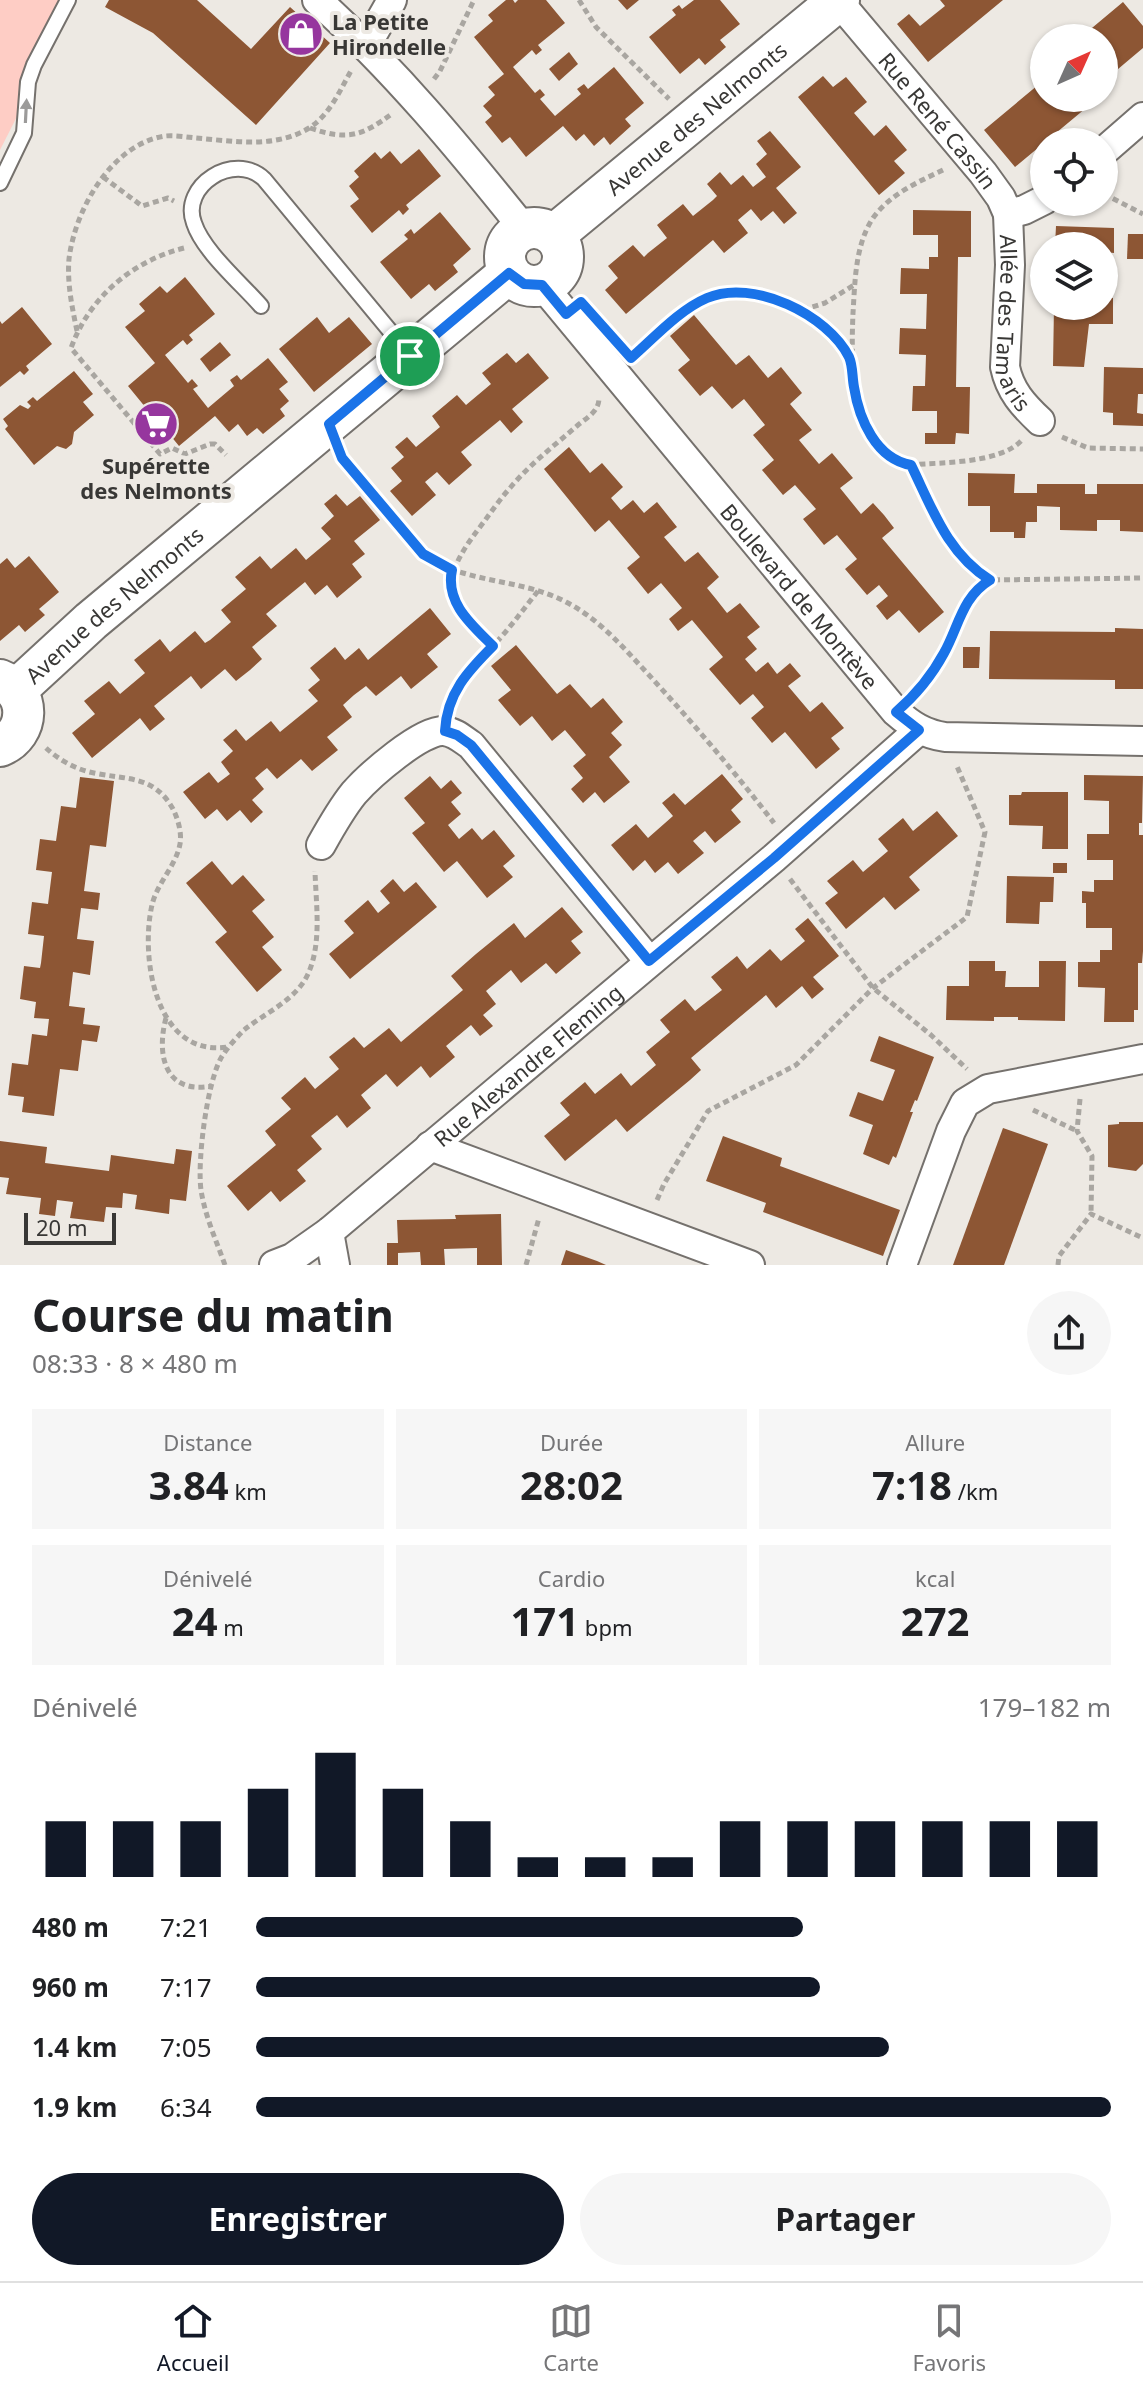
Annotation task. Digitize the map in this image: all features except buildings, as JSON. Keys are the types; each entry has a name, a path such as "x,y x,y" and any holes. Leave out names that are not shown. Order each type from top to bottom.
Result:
{"street":[{"path":"317,0 367,44 539,232"},
{"path":"367,44 392,0"},
{"name":"Avenue des Nelmonts","path":"526,279 504,256 516,233 539,232 690,122 839,0"},
{"name":"Rue René Cassin","path":"839,0 970,157 1001,198 1008,214 1030,205"},
{"path":"1118,139 1143,117"},
{"name":"Allée des Tamaris","path":"1008,214 1007,380 1021,403 1040,421"},
{"name":"Avenue des Nelmonts","path":"8,725 91,621 410,356 526,279 557,276 563,250 539,232"},
{"name":"Boulevard de Montève","path":"526,279 896,712 932,734"},
{"path":"321,845 344,806 364,783 425,734 445,731 457,735 471,745 649,961"},
{"path":"932,734 1143,741"},
{"name":"Rue Alexandre Fleming","path":"274,1265 292,1258 329,1232 649,961 932,734"},
{"path":"902,1265 958,1113 965,1103 988,1089 1143,1059"},
{"path":"430,1146 750,1265"},
{"path":"329,1232 335,1265"}],"lane":[{"path":"0,183 24,133 28,82 34,65 68,0"},
{"path":"261,306 205,243 194,224 190,208 194,195 225,170 242,167 254,169 410,356"}],"path":[{"path":"579,0 596,27 690,122"},
{"path":"970,157 899,193 878,212 863,243 854,285 851,360 854,389 868,430 888,457 911,465 994,456 1018,445 1040,421 1067,441 1088,448 1143,449"},
{"path":"103,177 142,206 168,198 190,208"},
{"path":"1118,201 1143,214"},
{"path":"205,243 174,250 110,285 87,314 71,348 160,454 172,448 185,454 215,444 226,455"},
{"path":"803,311 825,303 854,285"},
{"path":"631,358 708,297 742,294 781,302 803,311 828,329 851,360"},
{"path":"493,646 466,620 456,604 451,589 452,570 467,543 509,488 596,411 600,401 595,387"},
{"path":"329,424 342,458 423,554 452,570 538,591 583,611 601,626 677,706 776,825 774,858 873,988 931,1035 988,1089 1077,1131 1092,1156 1091,1214 1059,1256 1058,1265"},
{"path":"911,465 949,542 968,563 990,580"},
{"path":"896,712 916,695 929,677 945,652 963,608 979,586 990,580 1143,578"},
{"path":"445,731 446,713 452,695 469,670 538,591"},
{"path":"8,725 39,741 68,764 91,773 134,778 149,784 159,790 172,808 179,824 181,842 153,903 149,934 151,975 166,1018 187,1039 216,1049 228,1047"},
{"path":"646,1226 664,1184 708,1111 796,1065 873,988 967,917 985,832 932,734"},
{"path":"225,1265 207,1217 201,1190 200,1168 212,1086 220,1060 228,1047 243,1031 297,990 308,973 317,938 315,871 321,845"},
{"path":"166,1018 162,1050 172,1076 184,1087 198,1089 212,1086"},
{"path":"1077,1131 1082,1071"},
{"path":"526,1265 548,1190"},
{"path":"1091,1214 1143,1238"}],"shaded area":[{"path":"0,0 76,0 0,150"}],"place":[{"name":"La Petite Hirondelle","path":"301,34"},
{"name":"Supérette des Nelmonts","path":"156,424"}],"route":[{"path":"509,273 524,284 542,285 566,314 581,302 631,358 708,297 742,294 781,302 818,320 838,339 851,360 854,389 868,430 888,457 911,465 949,542 968,563 990,580 971,595 945,652 929,677 916,695 896,712 919,730 774,858 649,961 471,745 445,731 446,713 452,695 469,670 493,646 466,620 456,604 451,589 452,570 423,554 342,458 329,424 410,356 509,273"}]}
